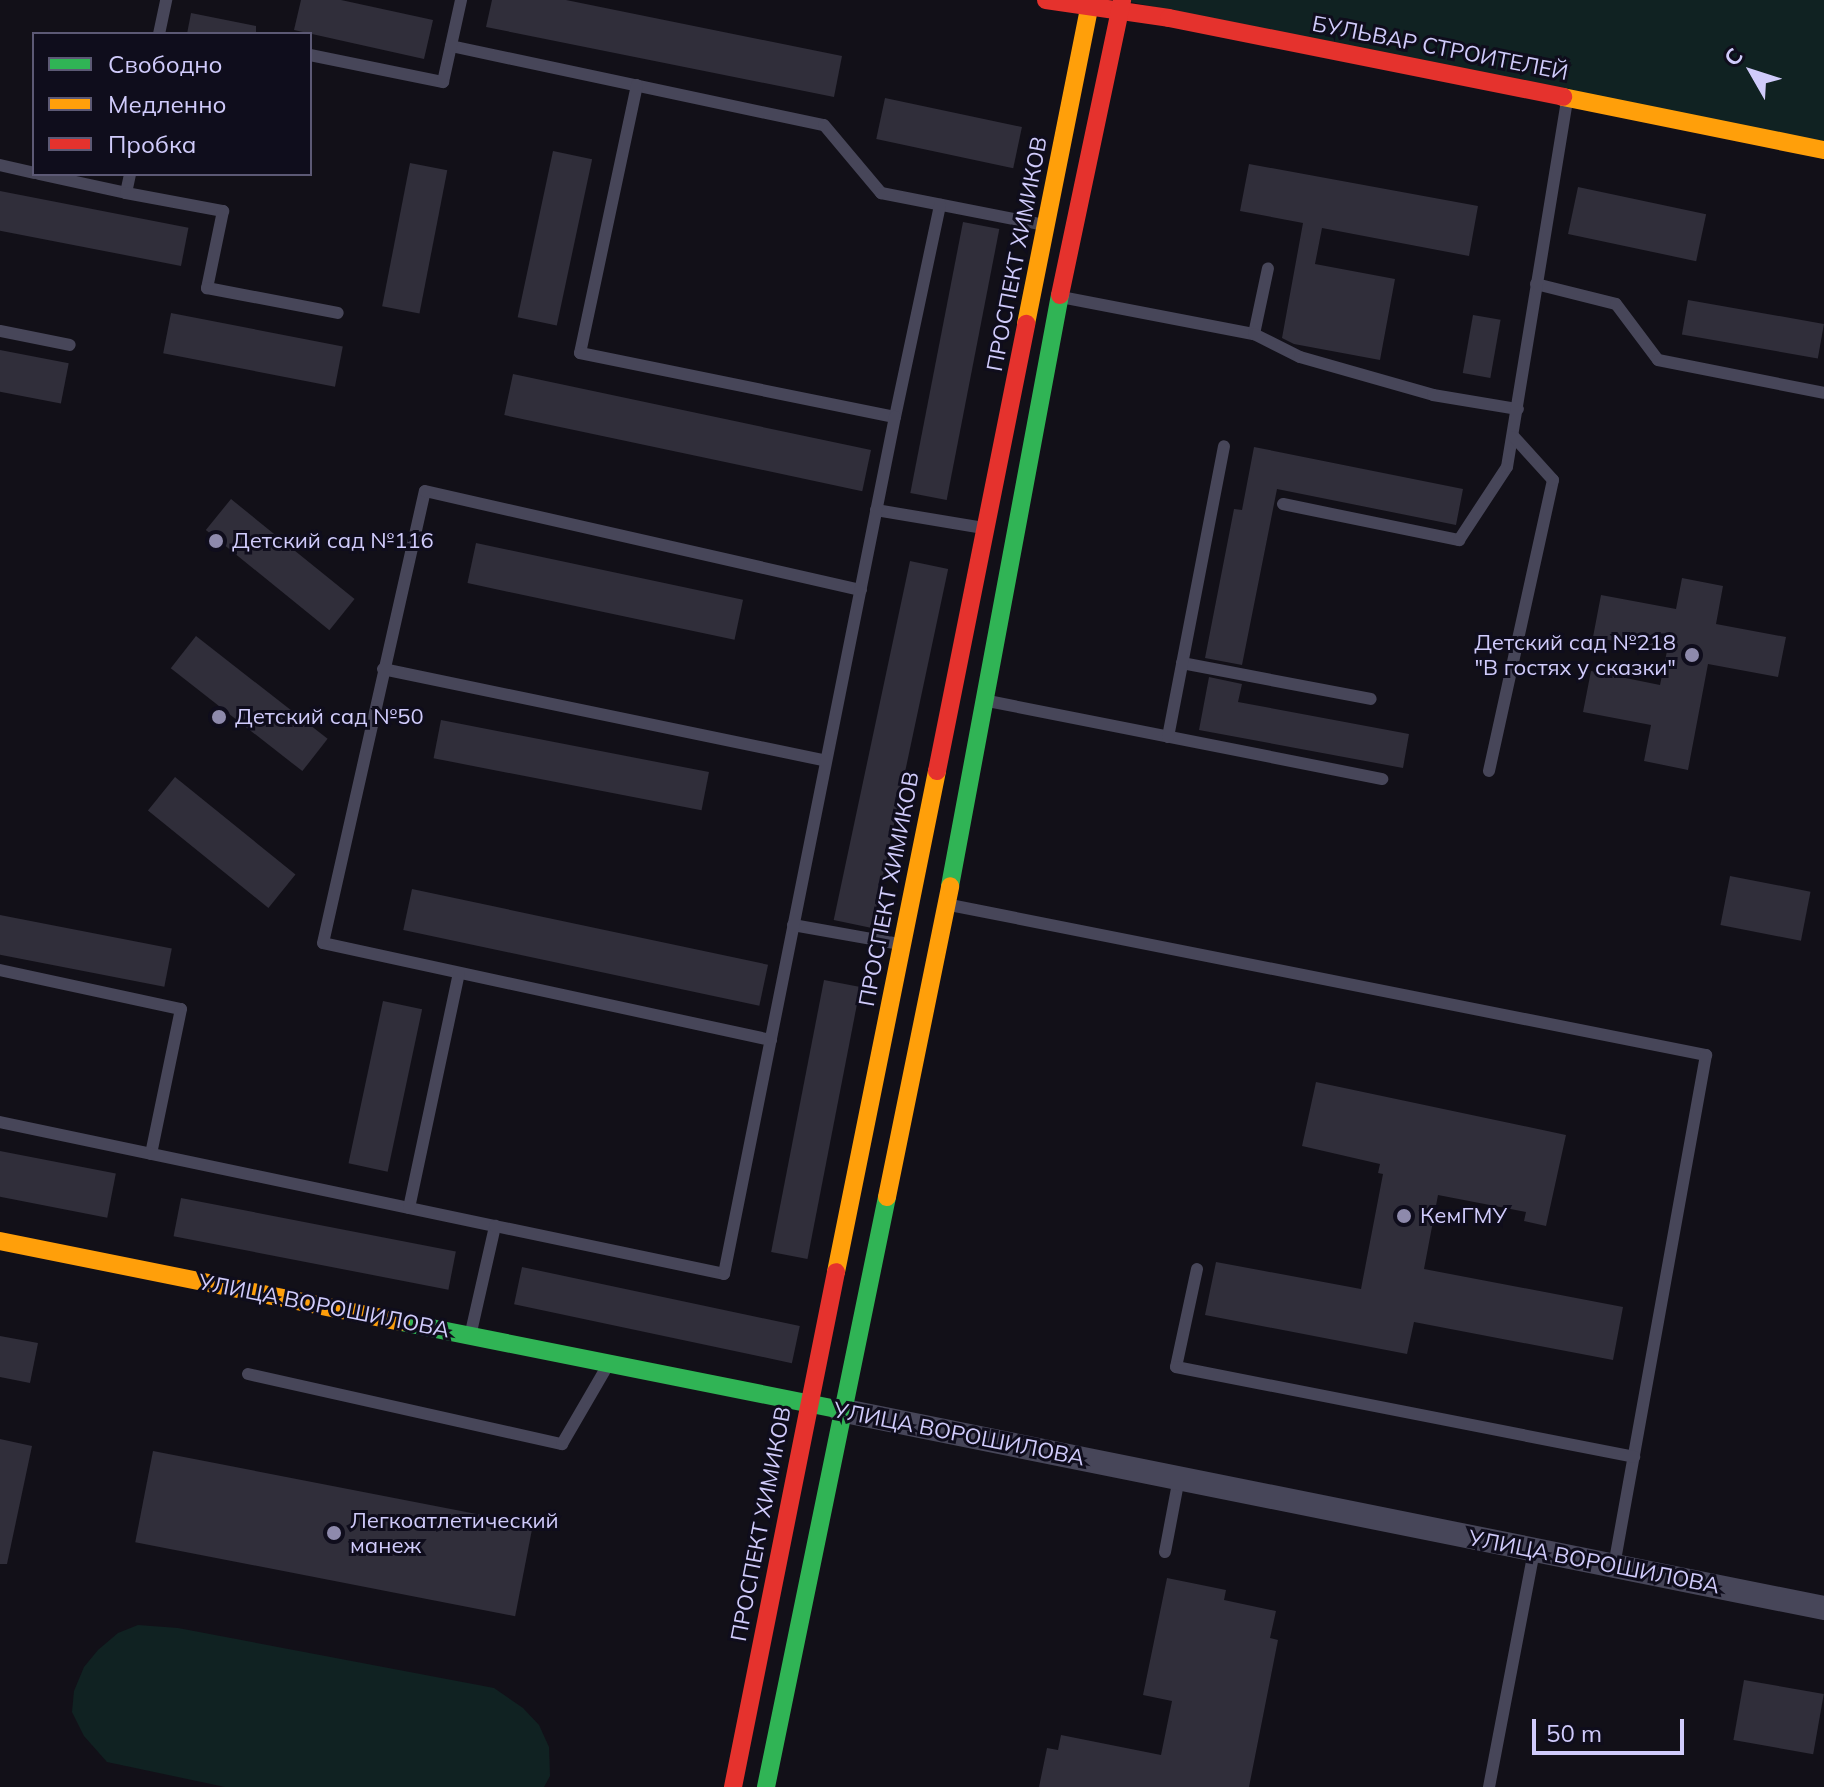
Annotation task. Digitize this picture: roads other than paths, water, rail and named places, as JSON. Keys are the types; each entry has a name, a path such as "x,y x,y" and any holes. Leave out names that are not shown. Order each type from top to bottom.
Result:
{"main road":[{"name":"БУЛЬВАР СТРОИТЕЛЕЙ","path":"1046,0 1120,6 1824,150"},
{"name":"ПРОСПЕКТ ХИМИКОВ","path":"733,1787 1090,4"},
{"path":"766,1787 840,1410 947,904 1060,296 1120,6"},
{"name":"УЛИЦА ВОРОШИЛОВА","path":"0,1241 840,1410"}],"street":[{"name":"УЛИЦА ВОРОШИЛОВА","path":"840,1410 1824,1608"}],"lane":[{"path":"159,32 166,0"},
{"path":"312,55 443,82 461,0"},
{"path":"451,46 824,125 881,193 1047,226"},
{"path":"637,85 580,353 895,417"},
{"path":"1283,504 1459,540 1507,467 1567,98"},
{"path":"0,165 32,172"},
{"path":"50,176 223,211 207,288 338,313"},
{"path":"126,193 130,176"},
{"path":"0,1122 724,1274 940,205"},
{"path":"1254,334 1268,268"},
{"path":"1536,284 1616,304 1658,360 1824,393"},
{"path":"1060,296 1254,334 1300,357 1433,395 1518,409"},
{"path":"0,331 70,345"},
{"path":"1489,771 1553,480 1514,437"},
{"path":"1168,737 1224,446"},
{"path":"771,1040 323,943 425,491 861,590"},
{"path":"876,510 986,529"},
{"path":"1182,663 1371,699"},
{"path":"383,669 826,761"},
{"path":"985,701 1382,779"},
{"path":"947,904 1706,1055 1614,1566"},
{"path":"793,925 902,944"},
{"path":"0,970 181,1009 151,1154"},
{"path":"409,1208 459,973"},
{"path":"470,1335 495,1226"},
{"path":"1197,1269 1176,1367 1634,1457"},
{"path":"248,1374 562,1444 610,1363"},
{"path":"1165,1552 1179,1478"},
{"path":"1489,1787 1534,1550"}],"place":[{"name":"Детский сад №116","path":"216,541"},
{"name":"Детский сад №218 \"В гостях у сказки\"","path":"1692,655"},
{"name":"Детский сад №50","path":"219,717"},
{"name":"КемГМУ","path":"1404,1216"},
{"name":"Легкоатлетический манеж","path":"334,1533"}]}
